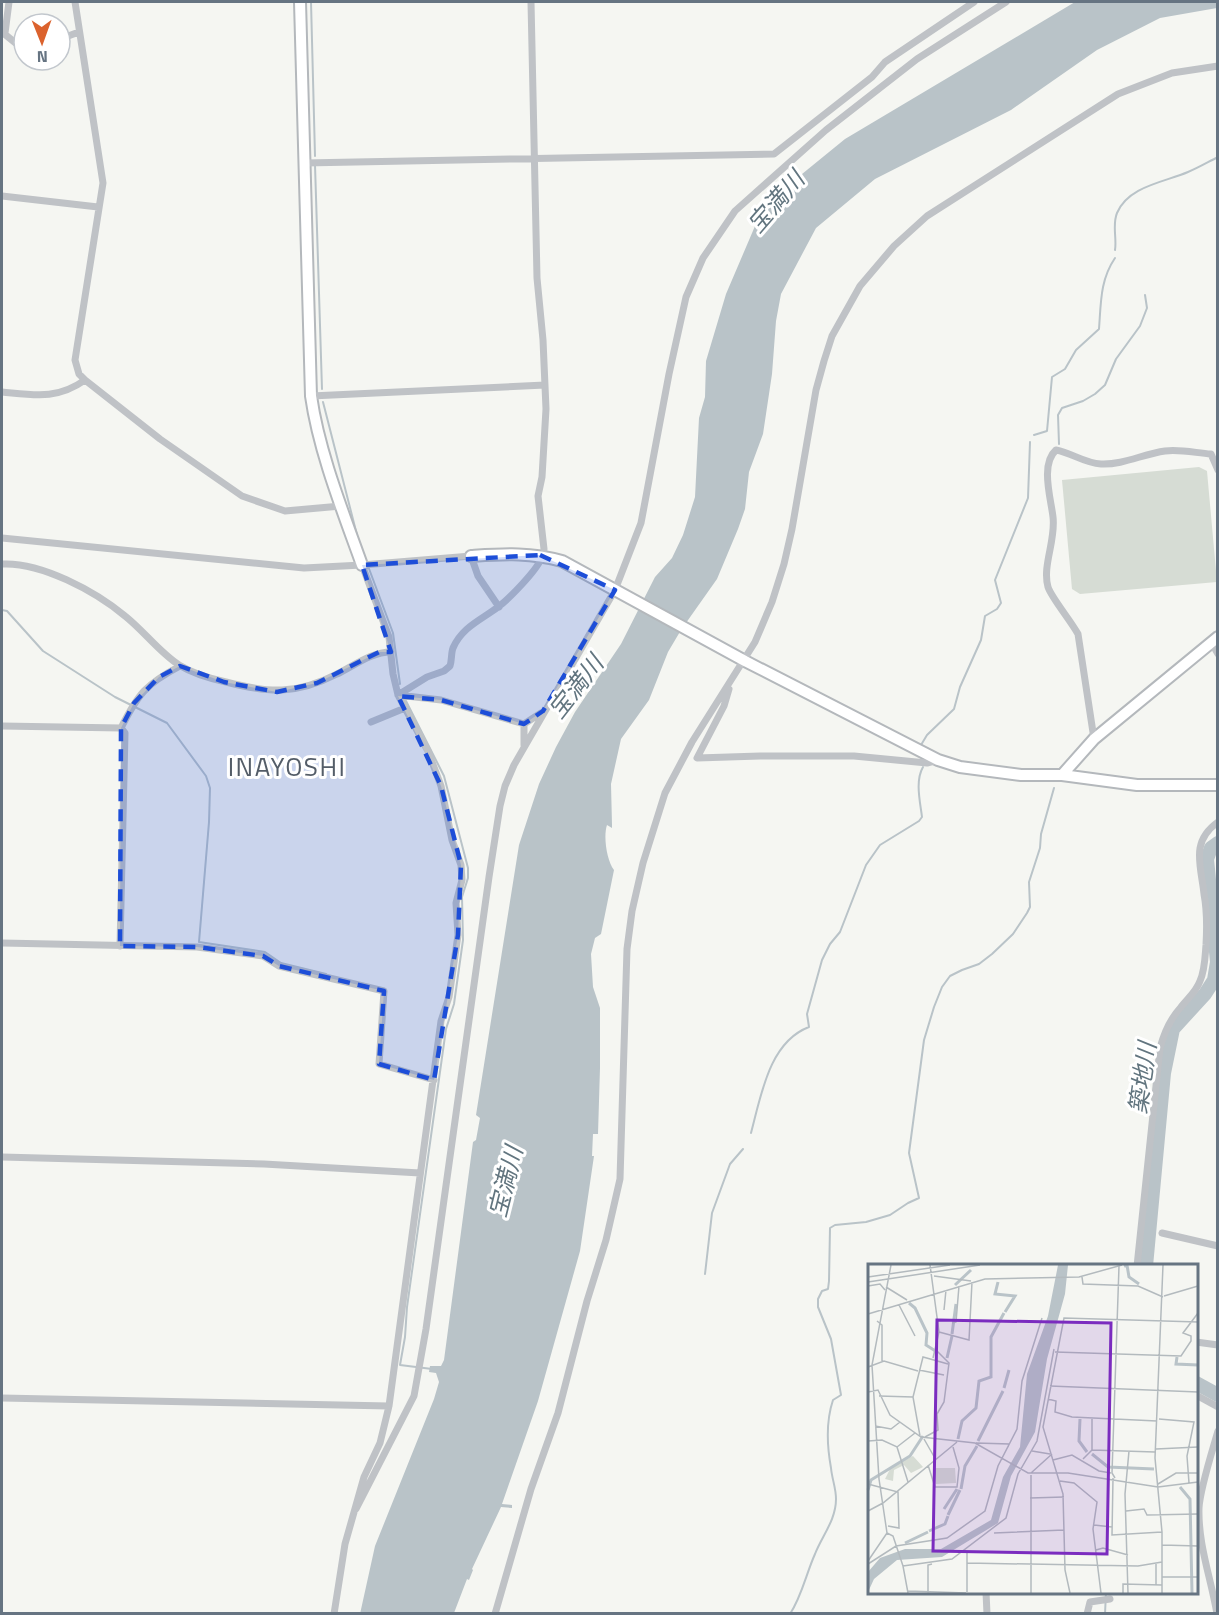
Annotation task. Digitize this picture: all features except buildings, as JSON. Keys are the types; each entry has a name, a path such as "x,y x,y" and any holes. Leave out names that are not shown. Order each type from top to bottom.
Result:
{"street":[{"path":"3,33 9,2"},
{"path":"75,2 103,175 75,360 79,374 160,439 242,496 285,512 341,506"},
{"path":"300,2 303,163 311,396 314,415 341,506 389,637 398,696 428,751 441,786 452,840 461,865 462,880 456,903 458,935 449,998 441,1021 390,1406 380,1443 364,1477 345,1544 334,1614"},
{"path":"531,2 537,278 546,409 542,477 538,496 544,549"},
{"path":"303,163 774,154 872,77 885,62 974,2"},
{"path":"356,1509 408,1409 417,1383 500,806 510,776 543,711 620,592 646,500 686,297 715,240 735,211 750,197 826,130 917,59 1006,2"},
{"path":"72,35 79,32"},
{"path":"938,760 927,763 855,756 697,758 724,706 741,659 755,642 772,602 784,564 816,390 832,336 860,286 894,246 927,216 1118,94 1172,74 1218,66"},
{"path":"2,196 98,207"},
{"path":"2,392 58,394 71,390 85,380"},
{"path":"311,396 545,385"},
{"path":"1094,739 1078,634 1048,588 1047,574 1054,533 1048,477 1052,454 1056,450 1088,462 1104,464 1165,451 1211,454 1218,470"},
{"path":"2,538 281,566 331,567 471,556 540,555 562,561 741,659 938,760 960,767 1021,775 1062,775 1137,784 1218,785"},
{"path":"471,556 478,576 499,607"},
{"path":"398,696 427,677 444,671 450,666 452,649 460,636 473,623 499,607 530,575 541,559"},
{"path":"2,564 28,565 65,579 126,617 180,666 224,682 277,692 317,683 379,652 391,652"},
{"path":"1062,775 1094,739 1214,639 1218,654"},
{"path":"121,728 141,692 159,677 180,666"},
{"path":"495,1614 531,1489 558,1413 616,1200 620,1179 627,949 632,911 643,863 655,819 669,784 692,742 731,682"},
{"path":"398,696 441,700 524,724"},
{"path":"371,722 405,708"},
{"path":"524,724 543,711"},
{"path":"524,724 524,746"},
{"path":"2,726 121,728"},
{"path":"120,946 125,733 121,728"},
{"path":"1137,1264 1160,1048 1170,1022 1200,982 1205,963 1204,894 1198,852 1209,828 1218,822"},
{"path":"2,943 197,947 264,956 279,966 384,991 379,1064 434,1080"},
{"path":"2,1157 264,1164 420,1173"},
{"path":"1162,1233 1218,1246"},
{"path":"1198,1342 1218,1345"},
{"path":"1198,1396 1218,1407"},
{"path":"2,1398 390,1406"},
{"path":"1217,1614 1198,1533 1199,1506 1218,1431"},
{"path":"986,1594 987,1614"},
{"path":"1087,1614 1090,1602 1110,1599"}],"highlighted area":[{"path":"540,555 615,590 543,711 524,724 441,700 398,696 441,786 461,865 458,935 434,1080 379,1064 384,991 279,966 263,956 197,947 120,946 121,728 134,703 159,677 180,666 224,682 277,692 317,683 379,652 391,652 362,565"}],"shaded area":[{"path":"1199,467 1207,471 1217,582 1080,594 1072,589 1062,480"}],"water":[{"name":"宝満川","path":"1075,2 1217,2 1217,8 1160,18 1097,50 1011,110 875,179 816,228 781,294 763,434 749,472 745,509 717,579 681,630 668,652 649,700 621,739 611,784 612,828 607,825 606,842 609,861 614,870 601,934 595,938 591,954 593,987 600,1008 598,1134 593,1134 592,1156 594,1156 580,1251 538,1401 502,1504 512,1505 512,1508 501,1507 469,1580 467,1579 454,1613 360,1614 375,1546 439,1382 436,1373 429,1372 430,1366 441,1366 444,1360 473,1142 476,1140 480,1118 476,1115 519,845 539,784 556,747 575,712 621,644 655,577 672,558 683,535 695,497 699,418 705,397 706,361 726,294 764,205 845,139"}],"waterway":[{"path":"311,2 315,156"},
{"path":"1115,250 1116,218 1122,204 1148,186 1188,172 1218,157"},
{"path":"315,165 322,389"},
{"path":"1034,435 1047,431 1052,377 1065,369 1076,350 1099,329 1104,283 1115,258"},
{"path":"1059,444 1058,415 1062,408 1083,401 1105,385 1116,359 1140,326 1147,308 1145,295"},
{"path":"323,402 357,535"},
{"path":"921,745 927,735 954,709 960,687 981,640 985,616 997,609 1001,603 995,580 1028,498 1030,442"},
{"path":"368,566 393,633 400,684"},
{"path":"2,610 7,611 43,651 115,697 167,723 206,776 210,788 209,822 199,942 265,952 281,963 326,974"},
{"path":"406,701 444,776 468,868 468,878 462,897 463,940 454,1004 446,1029 400,1365 432,1369"},
{"path":"751,1133 763,1087 776,1057 795,1034 809,1027 807,1014 822,960 830,944 840,932 866,865 880,845 922,817 919,785 923,767"},
{"path":"790,1614 831,1521 836,1499 829,1451 828,1425 833,1400 841,1395 831,1339 818,1307 818,1299 822,1291 828,1289 830,1228 835,1225 866,1222 890,1215 919,1198 909,1153 924,1040 934,1007 942,987 950,976 979,964 992,954 1013,934 1027,913 1030,907 1029,882 1040,848 1041,834 1054,788"},
{"name":"築地川","path":"1146,1264 1164,1073 1173,1029 1205,994 1214,980 1217,962 1207,859 1211,848 1218,843"},
{"path":"705,1274 712,1213 730,1164 743,1149"},
{"name":"築地川","path":"1198,1384 1218,1395"},
{"path":"1105,1614 1106,1594"}],"district":[{"name":"INAYOSHI","path":"287,767"}]}
